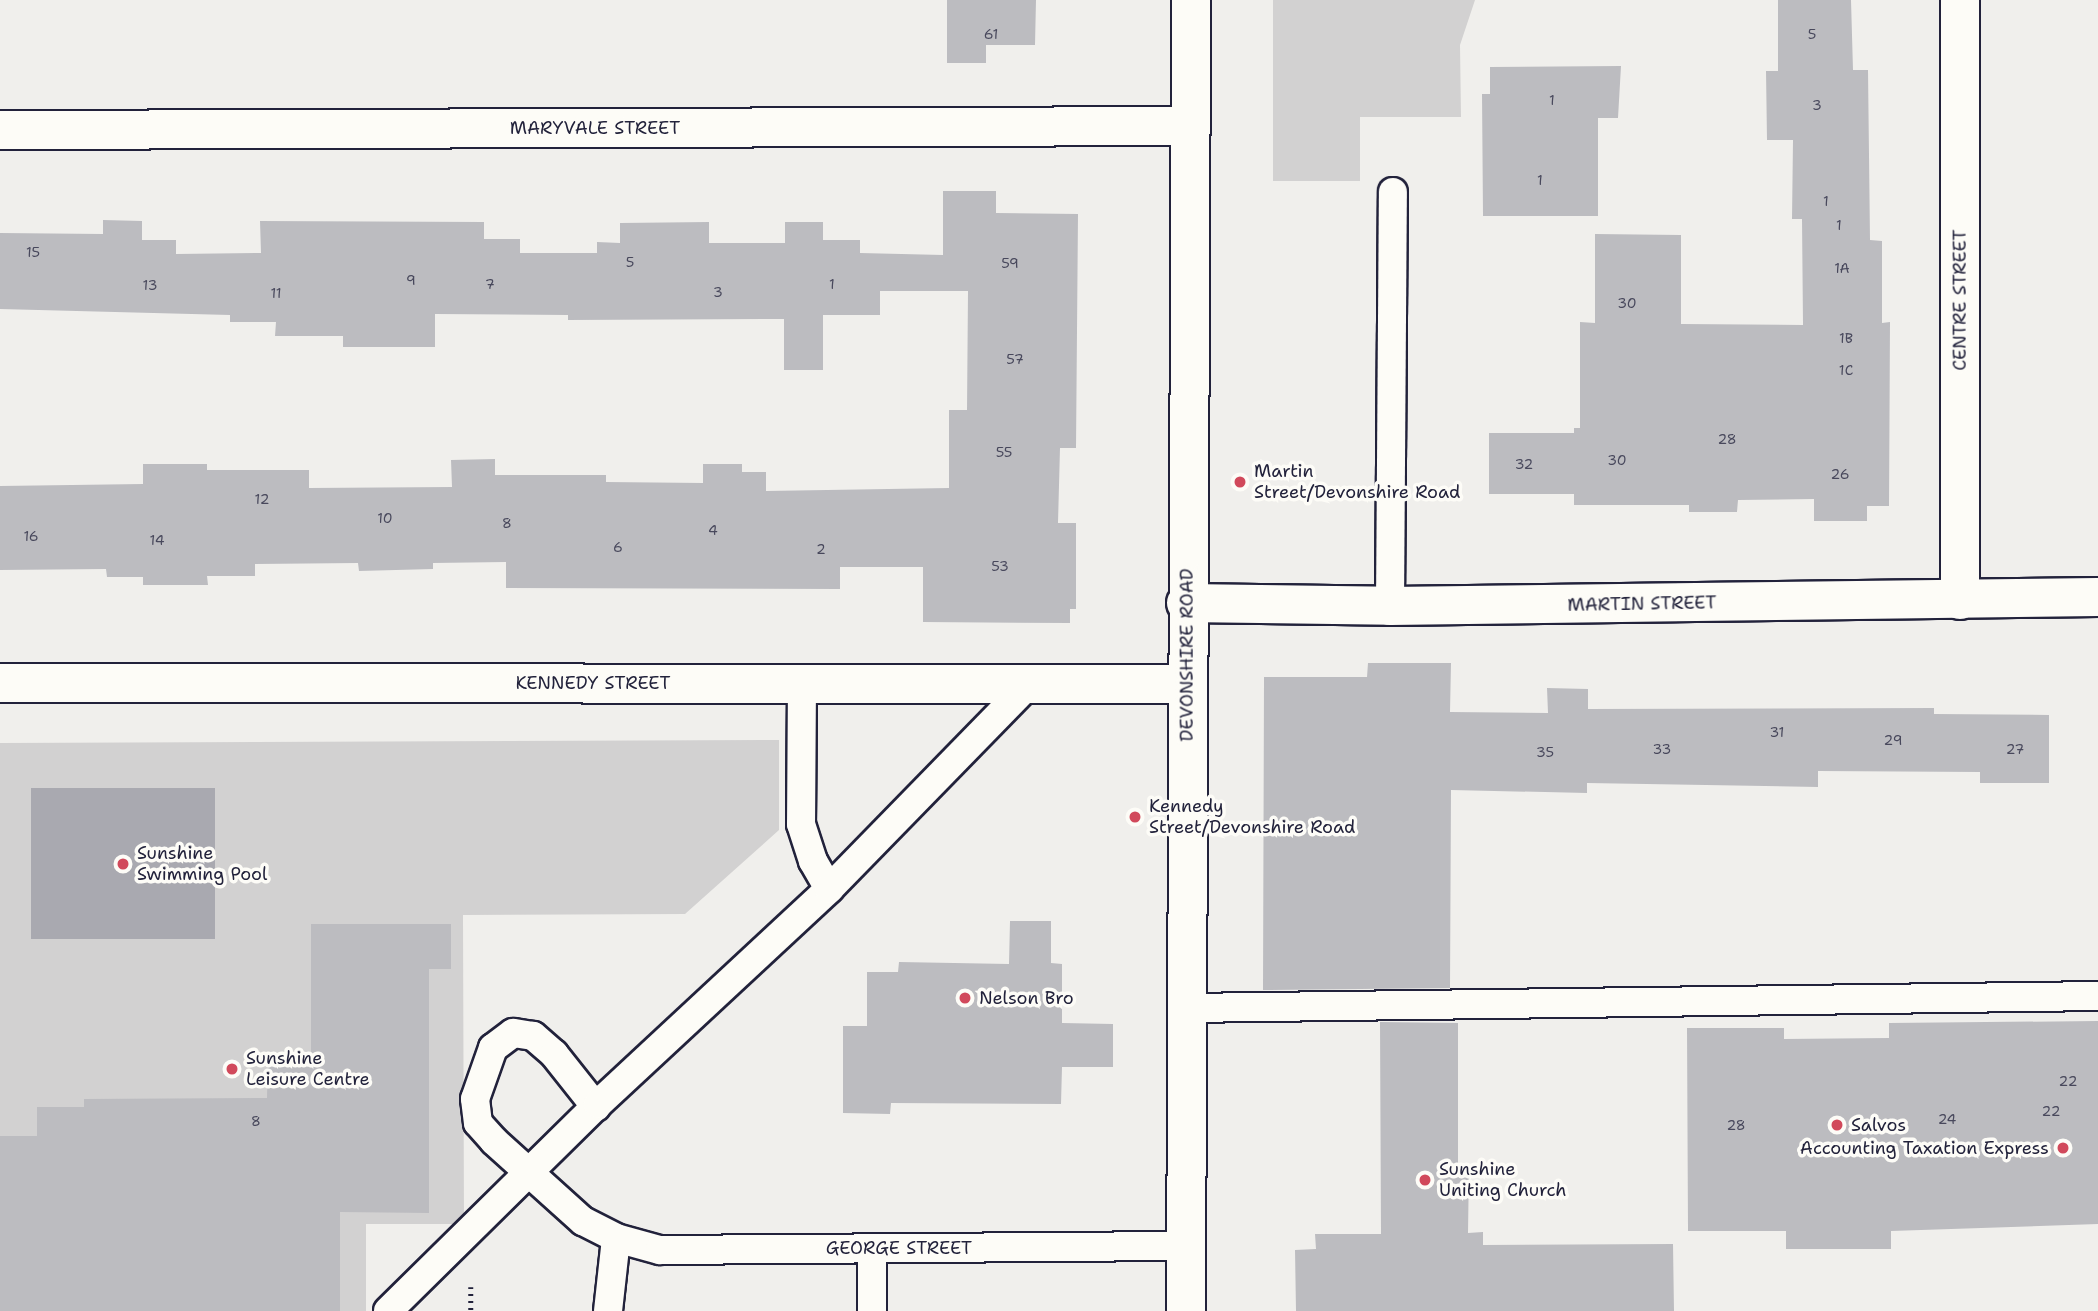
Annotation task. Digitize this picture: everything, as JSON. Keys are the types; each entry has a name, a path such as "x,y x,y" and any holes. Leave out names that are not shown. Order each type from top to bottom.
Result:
{"street":[{"name":"DEVONSHIRE ROAD","path":"1186,1311 1186,603 1191,0"},
{"name":"CENTRE STREET","path":"1960,600 1961,0"},
{"name":"MARYVALE STREET","path":"0,130 1190,126"},
{"name":"MARTIN STREET","path":"1186,603 1390,606 2098,597"},
{"name":"KENNEDY STREET","path":"0,683 1186,684"}],"lane":[{"path":"1390,606 1393,192"},
{"path":"802,682 802,824 813,861 830,889"},
{"path":"388,1311 596,1108 830,889 1029,684"},
{"path":"1186,1008 2098,996"},
{"path":"531,1173 478,1123 475,1099 482,1073 504,1036 533,1036 554,1054 596,1108"},
{"name":"GEORGE STREET","path":"531,1173 583,1221 615,1238 660,1250 1185,1246"},
{"path":"608,1311 615,1238"},
{"path":"872,1248 872,1311"}],"shaded area":[{"path":"1273,0 1475,0 1460,45 1461,117 1360,117 1360,181 1273,181"},
{"name":"Sunshine Leisure Centre","path":"779,740 779,830 685,914 463,915 464,1224 366,1224 366,1311 108,1311 0,1297 0,743"},
{"name":"Sunshine Swimming Pool","path":"31,788 215,788 215,939 31,939"}],"building":[{"path":"947,0 1036,0 1035,45 986,45 986,63 947,63"},
{"path":"1778,0 1851,0 1853,70 1868,70 1870,240 1882,241 1882,323 1890,322 1889,506 1867,506 1867,521 1814,521 1814,499 1738,500 1737,512 1689,512 1689,505 1574,505 1574,494 1489,494 1489,433 1574,433 1574,428 1580,428 1580,322 1595,323 1595,234 1681,235 1681,324 1803,325 1802,219 1792,219 1793,140 1767,140 1766,71 1778,71"},
{"path":"1621,66 1618,118 1598,118 1598,216 1483,216 1482,94 1490,94 1490,67"},
{"path":"943,191 996,191 996,213 1078,214 1076,448 1060,448 1058,523 1076,523 1076,609 1070,609 1070,623 923,622 923,567 840,567 840,589 506,588 506,562 433,563 433,569 359,571 358,563 255,564 255,576 207,576 208,585 143,585 143,577 107,577 106,569 0,570 0,486 143,484 143,464 207,464 207,470 309,470 309,488 452,487 451,460 495,459 495,475 606,475 606,482 703,483 703,464 742,464 742,472 766,472 766,491 949,488 949,410 967,410 968,291 880,291 880,315 823,315 823,370 784,370 784,319 568,320 568,315 435,314 435,347 343,347 343,336 275,336 276,322 230,322 230,315 0,309 0,233 103,234 103,220 142,221 142,240 176,240 176,254 261,253 260,221 484,222 484,239 520,239 520,253 597,253 597,242 620,243 620,223 709,222 709,243 785,243 785,222 823,222 823,240 860,240 860,253 943,255"},
{"path":"1368,663 1451,663 1450,712 1548,713 1547,688 1588,689 1588,709 1934,708 1934,714 2049,715 2049,783 1980,783 1980,772 1818,771 1818,787 1587,783 1587,793 1451,790 1450,988 1263,990 1264,677 1367,677"},
{"name":"Nelson Bro","path":"1010,921 1051,921 1051,963 1062,964 1062,1023 1113,1024 1113,1067 1062,1067 1061,1104 891,1103 890,1114 843,1113 843,1026 867,1026 867,972 898,972 899,962 1009,964"},
{"path":"311,924 451,924 451,969 429,969 429,1213 340,1212 340,1311 0,1311 0,1136 37,1136 37,1107 84,1107 84,1099 267,1098 268,1054 311,1054"},
{"path":"2098,1021 2098,1224 1891,1231 1891,1249 1786,1249 1786,1231 1688,1231 1687,1028 1784,1028 1784,1039 1889,1038 1889,1023"},
{"name":"Sunshine Uniting Church","path":"1380,1022 1458,1023 1458,1166 1469,1166 1468,1233 1483,1232 1483,1245 1673,1244 1674,1311 1296,1311 1295,1250 1316,1249 1315,1234 1381,1234"}],"place":[{"name":"Martin Street/Devonshire Road","path":"1240,482"},
{"name":"Kennedy Street/Devonshire Road","path":"1135,817"},
{"name":"Sunshine Swimming Pool","path":"123,864"},
{"name":"Nelson Bro","path":"965,998"},
{"name":"Sunshine Leisure Centre","path":"232,1069"},
{"name":"Salvos","path":"1837,1125"},
{"name":"Accounting Taxation Express","path":"2063,1148"},
{"name":"Sunshine Uniting Church","path":"1425,1180"}]}
